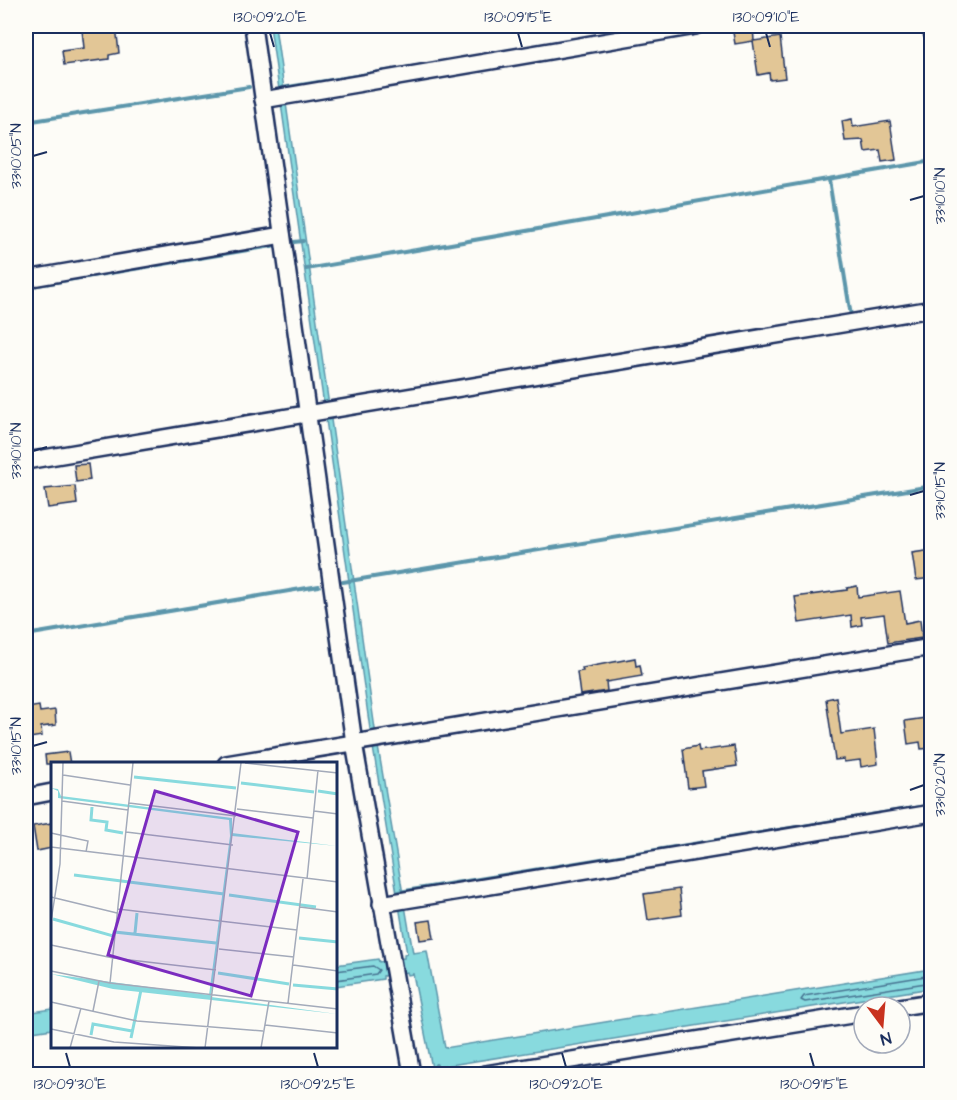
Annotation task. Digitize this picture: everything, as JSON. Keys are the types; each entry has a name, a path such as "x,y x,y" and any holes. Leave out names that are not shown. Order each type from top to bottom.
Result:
{"street":[{"path":"253,26 276,97 282,235 321,412 367,741 394,902 391,959 412,1074"},
{"path":"276,97 696,26"},
{"path":"930,26 932,33"},
{"path":"26,279 282,235"},
{"path":"26,462 932,309"},
{"path":"238,762 932,647"},
{"path":"26,797 51,792"},
{"path":"394,902 932,813"},
{"path":"912,1005 932,1002"},
{"path":"485,1074 852,1015"}],"water":[{"path":"270,26 275,26 375,729 413,953 427,951 445,1048 931,969 931,988 887,995 852,995 852,1001 432,1068 413,974 408,975 407,972 383,976 383,979 338,986 338,965 378,959 379,962 404,958 407,954 370,729"},
{"path":"51,1009 51,1029 26,1033 26,1013"}],"building":[{"path":"116,26 119,53 109,55 109,59 64,65 62,51 84,48 82,30"},
{"path":"753,26 754,41 780,37 785,78 770,80 769,73 758,75 753,41 735,44 732,27"},
{"path":"852,119 853,127 890,121 896,160 882,162 880,150 865,152 863,140 845,141 842,121"},
{"path":"88,464 90,480 76,482 74,465"},
{"path":"75,486 77,504 48,508 45,489"},
{"path":"932,550 932,578 916,580 912,553"},
{"path":"857,586 858,597 900,591 905,623 920,620 922,638 888,643 884,614 861,617 862,625 852,627 851,615 799,623 795,597 847,590 847,588"},
{"path":"635,658 636,666 640,665 642,676 606,682 607,691 580,695 577,672 583,671 582,668"},
{"path":"836,697 841,734 874,729 878,764 861,767 860,760 844,762 844,759 835,760 826,699"},
{"path":"39,706 40,712 55,710 56,725 41,727 42,736 30,738 27,708"},
{"path":"932,717 932,748 921,749 920,742 908,744 905,721"},
{"path":"698,746 699,751 734,746 737,766 702,771 704,786 688,788 683,749"},
{"path":"68,752 70,762 46,764 45,755"},
{"path":"51,823 51,848 37,851 33,826"},
{"path":"679,889 682,915 648,920 644,894"},
{"path":"431,920 434,938 420,940 417,922"}],"waterway":[{"path":"282,88 461,59"},
{"path":"26,122 249,87"},
{"path":"306,269 932,161"},
{"path":"829,180 851,316"},
{"path":"294,242 303,241"},
{"path":"26,287 272,246"},
{"path":"343,582 932,486"},
{"path":"26,635 319,586"},
{"path":"399,892 932,805"},
{"path":"431,1074 436,1065"}]}
